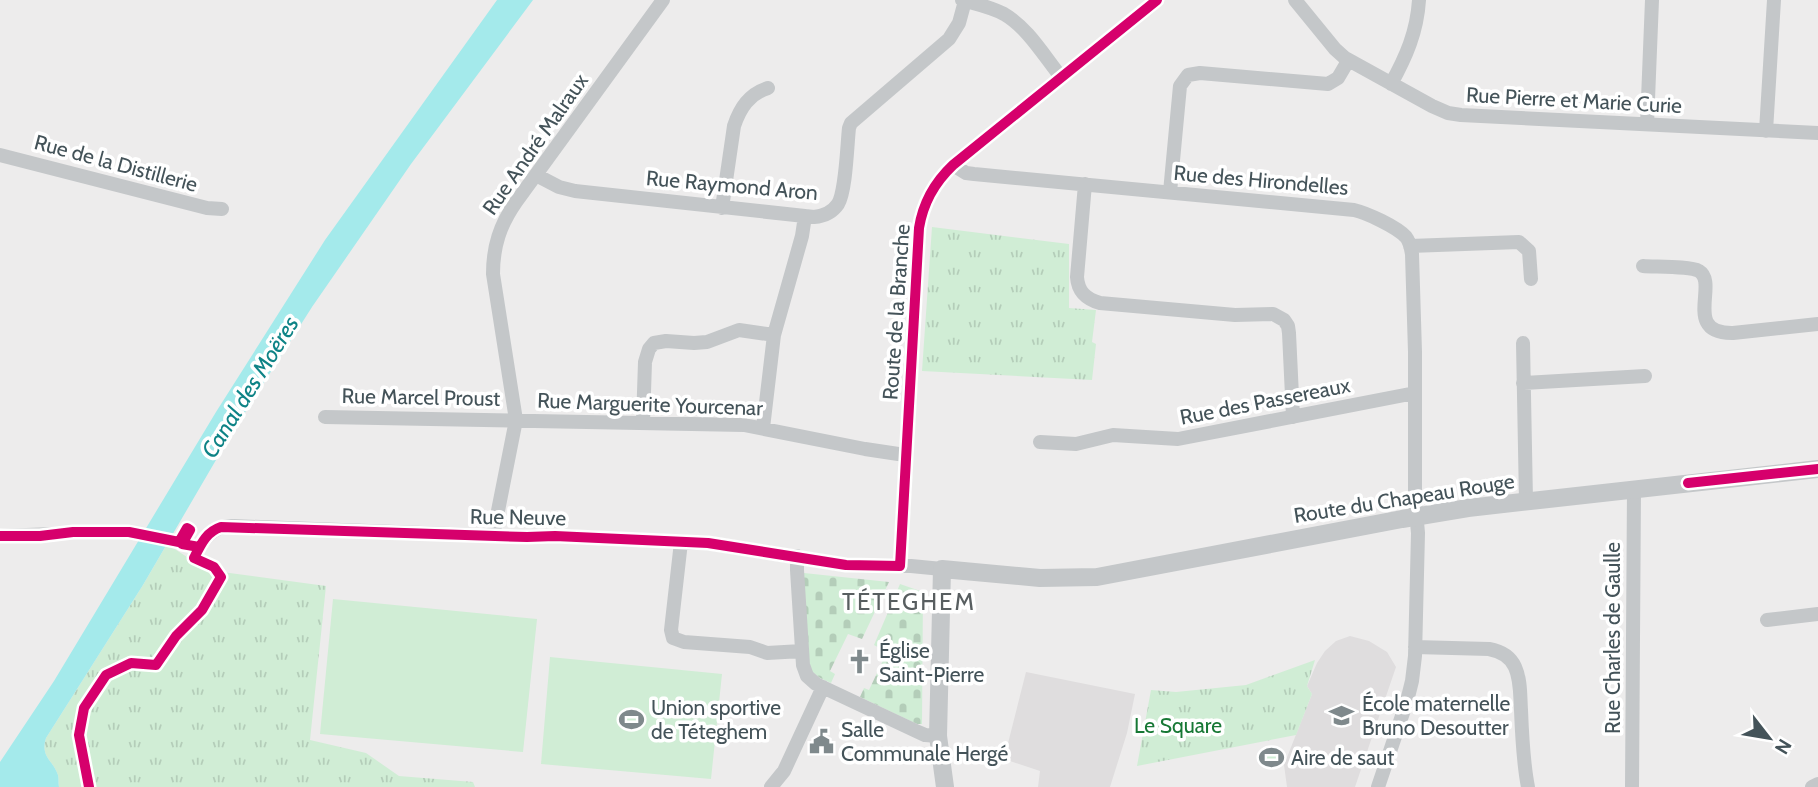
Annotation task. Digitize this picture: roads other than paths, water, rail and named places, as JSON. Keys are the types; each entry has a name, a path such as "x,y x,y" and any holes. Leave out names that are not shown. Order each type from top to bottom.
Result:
{"street":[{"name":"Rue André Malraux","path":"493,536 516,419 494,281 494,254 502,225 663,0"},
{"name":"Route de la Branche","path":"900,566 920,223 925,205 933,189 953,165 1157,0"},
{"name":"Rue Pierre et Marie Curie","path":"1296,0 1335,50 1349,61 1437,109 1457,115 1818,133"},
{"path":"1391,84 1414,35 1419,0"},
{"path":"1647,124 1652,0"},
{"path":"1766,131 1774,0"},
{"name":"Rue Raymond Aron","path":"536,175 570,191 814,218 823,216 836,206 842,192 851,123 949,39 959,23 963,1"},
{"path":"963,1 996,10 1014,21 1062,77"},
{"path":"1170,192 1180,86 1188,75 1200,73 1328,84 1338,78 1349,61"},
{"path":"722,208 736,119 748,99 768,88"},
{"name":"Rue de la Distillerie","path":"0,155 206,208 222,209"},
{"name":"Rue des Hirondelles","path":"953,165 970,174 1357,210 1399,231 1410,246"},
{"path":"1085,184 1077,277 1082,293 1088,299 1100,303 1234,315 1279,316 1286,323 1289,333 1293,417"},
{"path":"763,428 774,335 802,236 805,216"},
{"path":"1378,787 1406,701 1415,647 1418,533 1415,507 1415,352 1410,246 1519,242 1529,251 1531,279"},
{"path":"1643,266 1693,269 1701,272 1706,281 1705,317 1710,326 1720,332 1818,324"},
{"path":"643,422 645,362 649,349 654,344 666,341 707,342 739,330 774,335"},
{"path":"1523,343 1526,501"},
{"path":"1524,383 1645,376"},
{"name":"Rue des Passereaux","path":"1040,442 1076,444 1113,435 1178,439 1415,393"},
{"name":"Rue Marcel Proust","path":"325,417 516,419"},
{"name":"Rue Marguerite Yourcenar","path":"516,419 744,425 905,455"},
{"name":"Route du Chapeau Rouge","path":"942,569 1058,578 1104,576 1416,517 1526,501 1818,469"},
{"name":"Rue Charles de Gaulle","path":"1632,787 1634,489"},
{"name":"Rue Neuve","path":"194,558 209,533 226,526 681,542 723,545 836,563 942,569"},
{"path":"0,536 52,534"},
{"path":"681,542 671,630 673,638 684,642 750,647 767,653 802,651"},
{"path":"797,556 805,673 813,682 920,733 938,736"},
{"path":"942,569 938,736 945,787"},
{"path":"1767,620 1818,614"},
{"path":"1415,647 1489,649 1500,652 1510,660 1516,669 1519,683 1528,787"},
{"path":"771,787 784,771 823,687"},
{"path":"1812,787 1818,785"}],"water":[{"name":"Canal des Moëres","path":"497,0 533,0 411,164 312,307 230,436 143,585 46,738 45,750 58,775 59,787 0,787 0,762 54,681 216,412 325,240"}],"place":[{"name":"Église Saint-Pierre","path":"859,662"},
{"name":"École maternelle Bruno Desoutter","path":"1342,715"},
{"name":"Union sportive de Téteghem","path":"631,719"},
{"name":"Salle Communale Hergé","path":"821,741"},
{"name":"Aire de saut","path":"1271,757"}],"district":[{"name":"TÉTEGHEM","path":"909,601"}],"park label":[{"name":"Le Square","path":"1178,725"}]}
